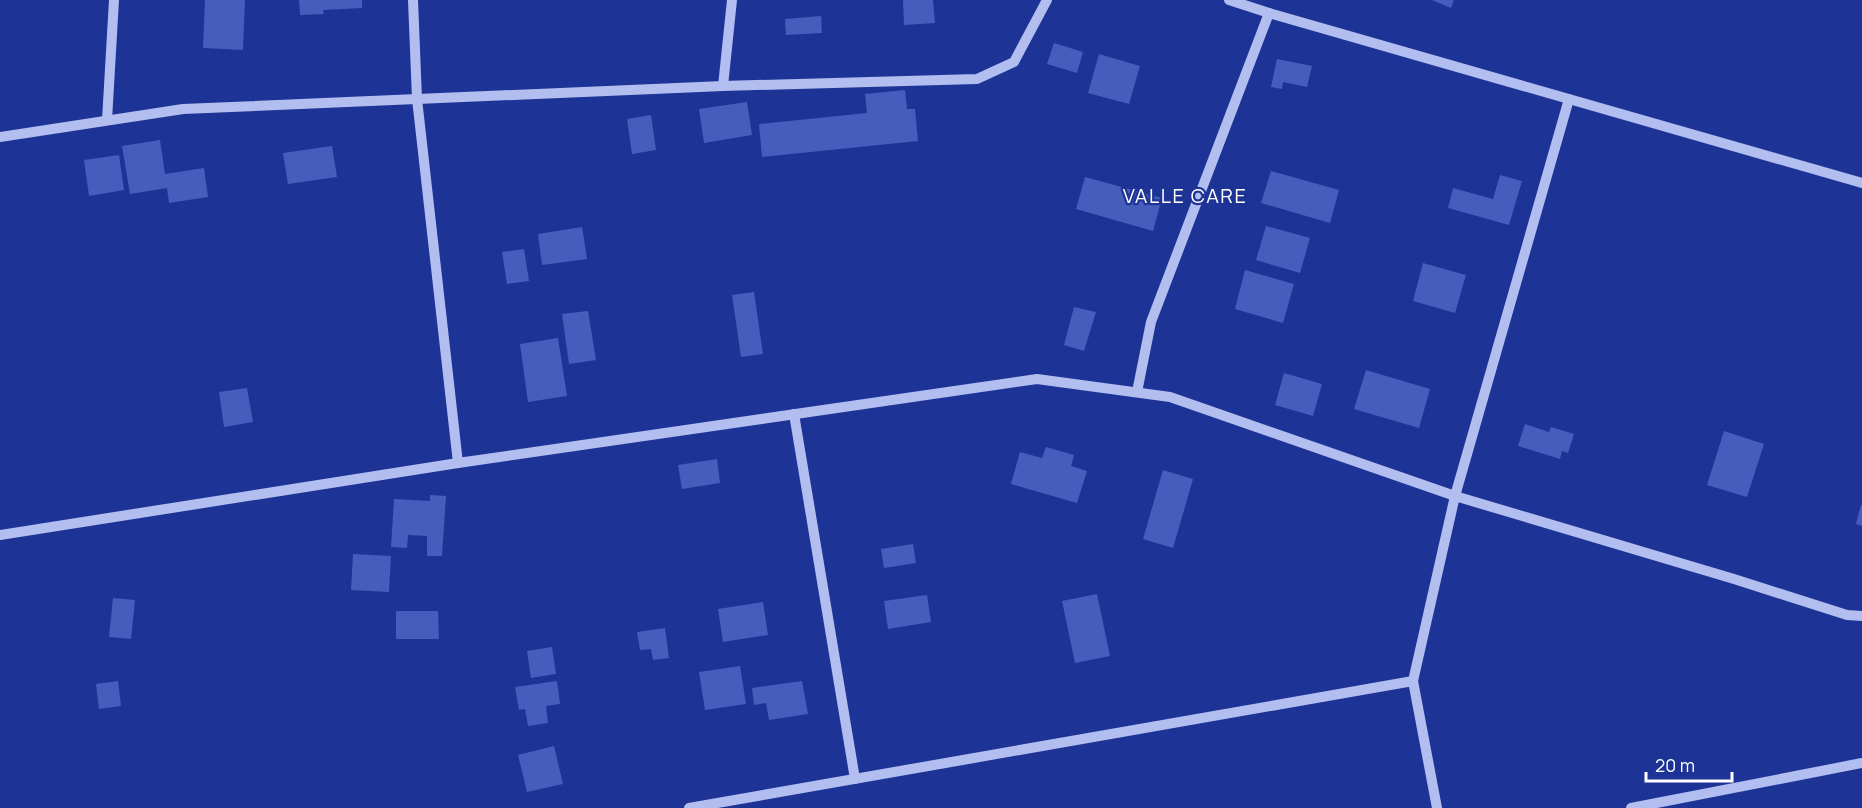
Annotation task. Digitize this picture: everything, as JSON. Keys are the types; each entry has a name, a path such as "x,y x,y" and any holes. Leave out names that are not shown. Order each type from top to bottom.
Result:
{"street":[{"path":"107,120 114,0"},
{"path":"413,0 417,99 458,463"},
{"path":"723,86 732,0"},
{"path":"0,137 183,109 723,86 977,79 1014,62 1047,0"},
{"path":"1229,0 1862,183"},
{"path":"1137,392 1151,322 1269,13"},
{"path":"1437,808 1413,681 1455,496 1569,99"},
{"path":"0,535 458,463 1037,379 1170,397 1455,496 1847,615 1862,616"},
{"path":"794,414 855,779"},
{"path":"688,808 1413,681"},
{"path":"1631,808 1862,764"}],"building":[{"path":"205,0 245,0 243,50 203,48"},
{"path":"299,0 362,0 362,8 323,10 324,14 300,15"},
{"path":"903,0 933,0 935,23 904,25"},
{"path":"1432,0 1454,0 1451,8"},
{"path":"821,16 822,33 786,35 785,19"},
{"path":"1054,43 1083,52 1077,73 1047,64"},
{"path":"1099,54 1140,66 1129,104 1088,93"},
{"path":"1277,59 1312,66 1307,87 1283,82 1282,89 1271,87"},
{"path":"905,90 907,109 915,109 918,141 762,157 759,124 867,113 865,94"},
{"path":"747,102 752,135 704,143 699,109"},
{"path":"651,115 656,150 632,154 627,119"},
{"path":"160,140 165,174 204,168 208,197 169,203 167,188 130,194 122,146"},
{"path":"332,146 337,177 288,184 283,153"},
{"path":"119,155 124,190 89,196 84,160"},
{"path":"1271,171 1339,190 1330,223 1261,203"},
{"path":"1500,175 1522,181 1509,225 1448,208 1453,188 1493,199"},
{"path":"1085,177 1162,198 1153,231 1076,209"},
{"path":"1266,226 1310,238 1300,273 1256,260"},
{"path":"582,227 587,259 542,265 538,234"},
{"path":"524,249 529,281 507,284 502,252"},
{"path":"1423,263 1466,275 1455,313 1413,301"},
{"path":"1245,270 1294,284 1283,323 1235,309"},
{"path":"754,292 763,354 741,357 732,295"},
{"path":"1074,307 1096,312 1084,351 1064,345"},
{"path":"588,311 596,360 569,364 562,314"},
{"path":"558,338 567,396 528,402 520,344"},
{"path":"1366,370 1430,389 1419,428 1354,409"},
{"path":"1284,373 1322,384 1313,416 1275,405"},
{"path":"247,388 253,422 224,427 219,392"},
{"path":"1525,424 1549,432 1551,427 1574,434 1568,453 1562,451 1560,459 1518,446"},
{"path":"1724,431 1764,444 1747,497 1707,485"},
{"path":"1046,447 1074,455 1071,466 1087,471 1077,503 1011,484 1020,452 1042,458"},
{"path":"717,459 720,483 682,489 678,465"},
{"path":"1163,470 1193,479 1173,548 1143,539"},
{"path":"430,495 446,496 442,556 427,556 427,536 408,535 407,548 391,547 394,499 430,501"},
{"path":"1862,505 1862,526 1856,524"},
{"path":"913,544 916,563 884,568 881,549"},
{"path":"353,554 391,556 389,592 351,590"},
{"path":"1097,594 1110,656 1075,663 1062,601"},
{"path":"927,595 931,622 888,629 884,601"},
{"path":"113,598 135,600 131,639 109,637"},
{"path":"763,602 768,635 723,642 718,609"},
{"path":"396,611 438,611 439,639 396,639"},
{"path":"665,628 669,658 653,660 651,649 640,650 637,632"},
{"path":"552,647 556,674 531,678 527,651"},
{"path":"740,666 746,704 705,710 699,672"},
{"path":"118,681 121,706 99,709 96,684"},
{"path":"557,681 560,704 546,706 548,723 528,726 525,709 519,710 515,687"},
{"path":"802,681 808,714 769,720 766,703 754,705 752,688"},
{"path":"554,746 563,784 527,792 518,755"}],"district":[{"name":"VALLE CARE","path":"1185,196"}]}
